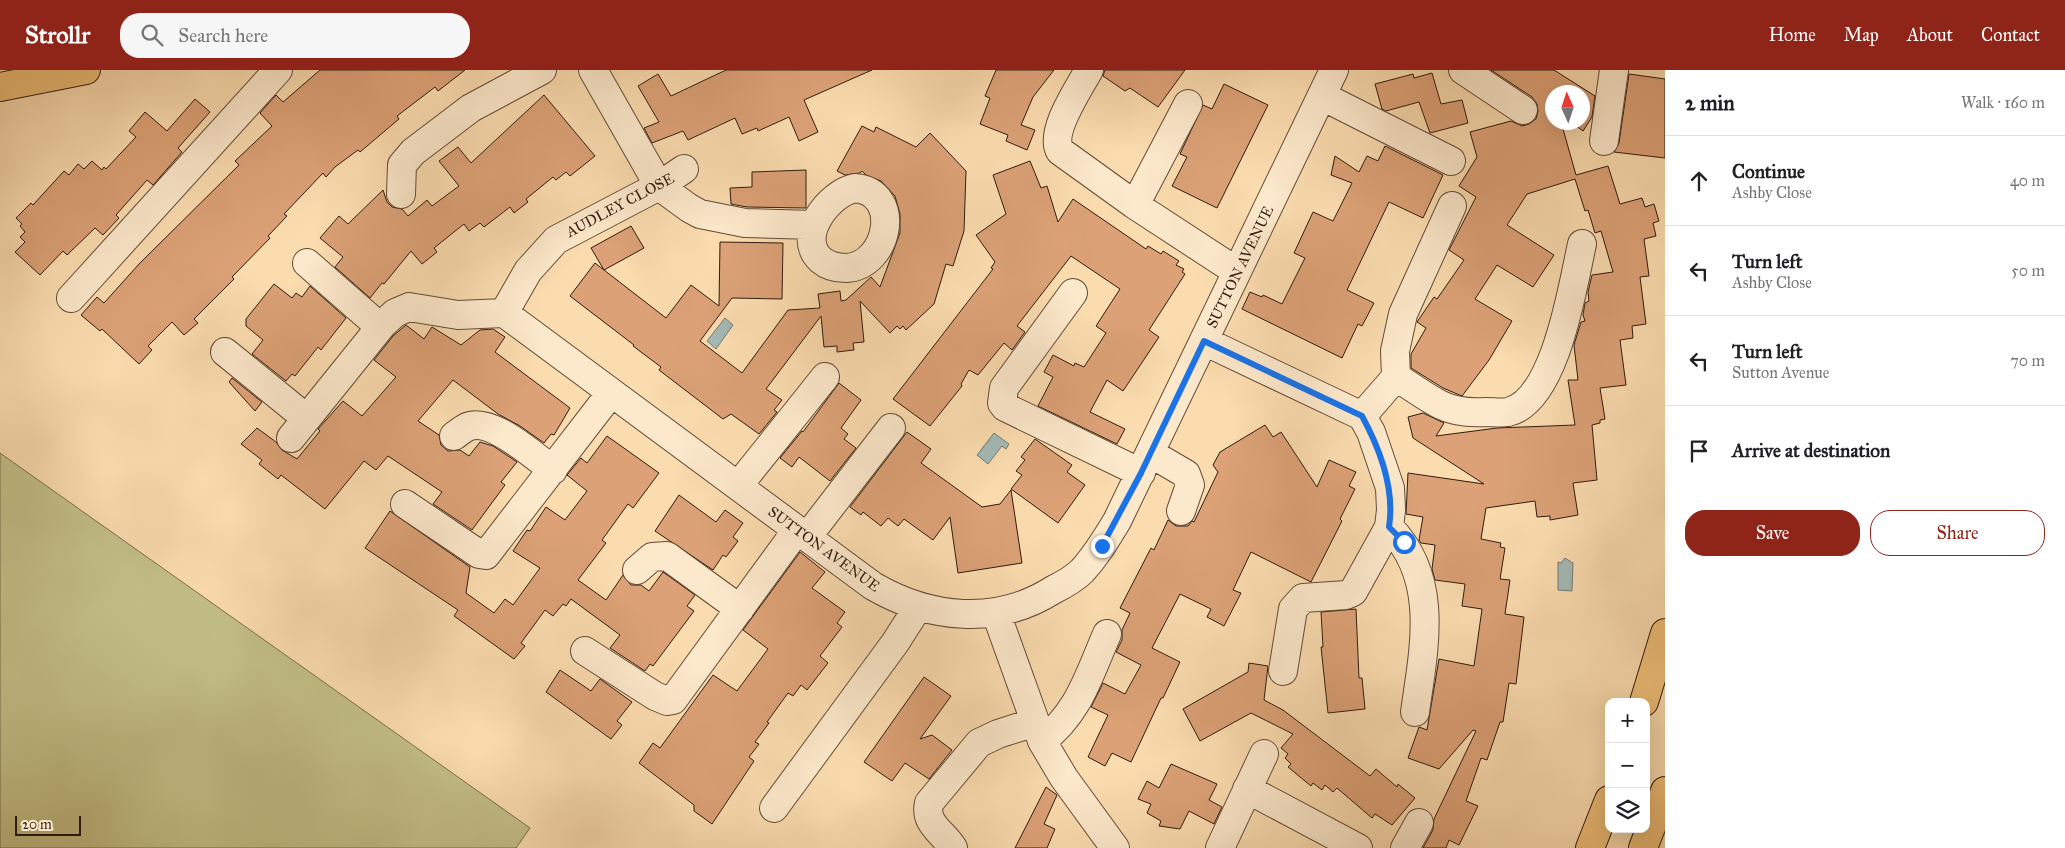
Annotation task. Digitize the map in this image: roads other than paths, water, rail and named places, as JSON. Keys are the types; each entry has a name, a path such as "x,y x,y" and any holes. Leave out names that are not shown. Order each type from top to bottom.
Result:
{"main road":[{"path":"0,72 13,70"},
{"path":"0,88 86,70"},
{"path":"1646,698 1665,633"},
{"path":"1647,698 1665,650"},
{"path":"1643,848 1665,791"},
{"path":"1590,848 1605,810"}],"street":[{"path":"72,298 278,70"},
{"path":"401,194 402,165 413,152 472,108 542,70"},
{"path":"592,70 659,186 700,214 745,223 814,225"},
{"path":"1089,70 1060,125 1057,133 1058,147 1135,205 1236,271"},
{"name":"SUTTON AVENUE","path":"504,313 873,586 918,607 956,615 996,613 1020,606 1044,596 1081,572 1107,538 1334,70"},
{"path":"1463,70 1523,110"},
{"path":"1604,141 1614,70"},
{"path":"1322,96 1452,161"},
{"path":"1135,205 1188,104"},
{"name":"AUDLEY CLOSE","path":"504,313 528,270 556,240 659,186 684,169"},
{"path":"1362,416 1396,377 1395,351 1403,314 1452,206"},
{"path":"1396,377 1442,405 1456,410 1509,412 1527,401 1551,366 1561,338 1582,244"},
{"path":"307,263 380,327"},
{"path":"1073,293 1004,388 1002,403 1005,407 1145,463 1186,474 1190,485 1181,511"},
{"path":"225,352 299,428 380,327 395,312 410,307 458,315 504,313"},
{"path":"1204,341 1362,416 1371,432 1390,488 1391,510 1389,527 1353,592 1346,595 1303,598 1298,601 1293,609 1283,671"},
{"path":"738,486 825,376"},
{"path":"405,504 479,554 486,555 611,392"},
{"path":"454,436 468,427 474,426 499,431 553,470"},
{"path":"585,651 655,696 670,701 678,696 740,609 891,428"},
{"path":"1389,527 1404,542 1414,563 1426,615 1425,640 1414,712"},
{"path":"637,570 652,557 667,556 740,609"},
{"path":"774,808 895,643 918,607"},
{"path":"996,613 1038,732 1064,778 1115,848"},
{"path":"953,848 932,824 927,813 929,803 979,743 1058,729 1074,709 1107,634"},
{"path":"1220,848 1264,754"},
{"path":"1247,789 1358,848"},
{"path":"1406,848 1419,823"}],"water":[{"path":"725,318 733,325 716,349 707,341"},
{"path":"994,433 1009,444 1006,449 1002,446 988,464 977,455"},
{"path":"1565,558 1573,563 1572,591 1558,590 1558,562 1561,563"}]}
